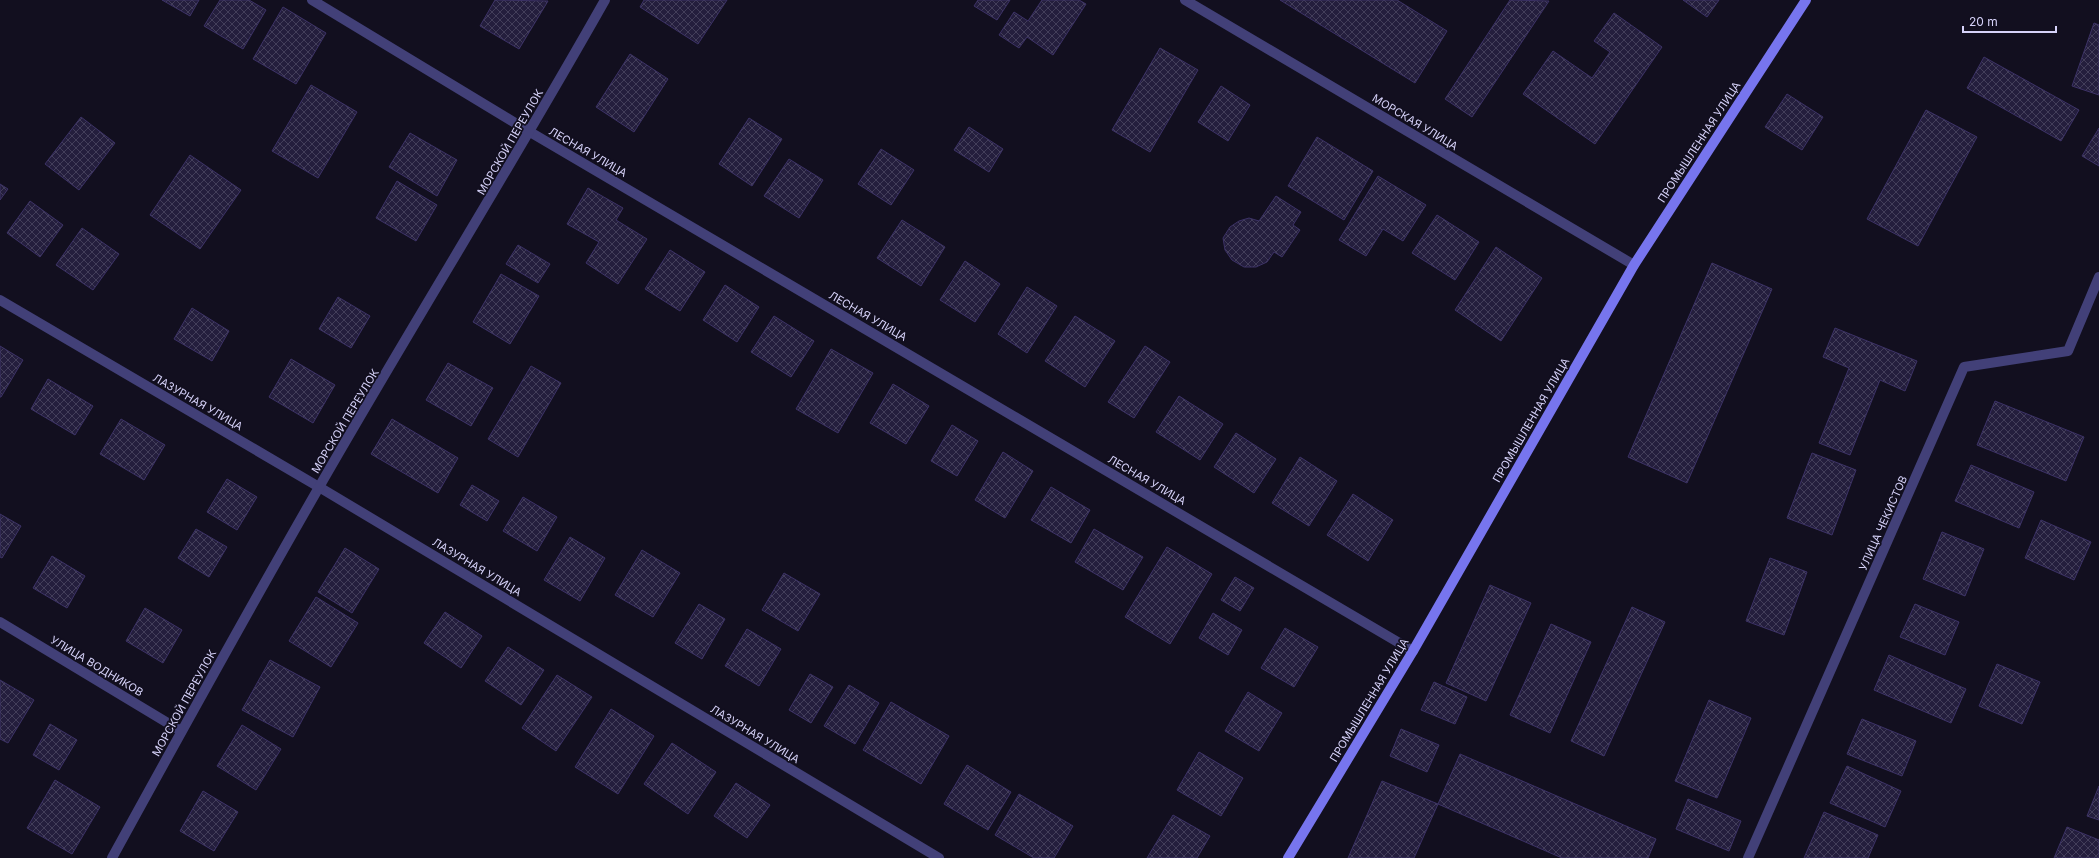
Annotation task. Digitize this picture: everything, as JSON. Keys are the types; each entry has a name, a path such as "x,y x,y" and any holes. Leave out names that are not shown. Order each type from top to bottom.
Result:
{"street":[{"name":"ЛЕСНАЯ УЛИЦА","path":"312,0 530,132 1413,651"},
{"name":"МОРСКОЙ ПЕРЕУЛОК","path":"112,858 181,731 319,487 530,132 605,0"},
{"name":"МОРСКАЯ УЛИЦА","path":"1185,0 1634,265"},
{"name":"ПРОМЫШЛЕННАЯ УЛИЦА","path":"1288,858 1413,651 1634,265 1806,0"},
{"name":"УЛИЦА ЧЕКИСТОВ","path":"1748,858 1964,367 2068,351 2099,277"},
{"name":"ЛАЗУРНАЯ УЛИЦА","path":"0,300 319,487 939,858"},
{"name":"УЛИЦА ВОДНИКОВ","path":"0,622 181,731"}],"building":[{"path":"162,0 199,0 190,16"},
{"path":"220,0 249,0 266,10 243,49 204,26"},
{"path":"495,0 548,1 519,49 480,26"},
{"path":"644,0 727,0 698,44 640,7"},
{"path":"978,0 1010,0 997,20 974,6"},
{"path":"1042,0 1079,0 1086,4 1053,55 1027,37 1019,48 999,35 1014,12 1028,21"},
{"path":"1280,0 1397,0 1447,31 1415,83"},
{"path":"1510,0 1549,1 1472,117 1445,99"},
{"path":"1683,0 1719,0 1707,17"},
{"path":"283,7 326,33 296,84 253,59"},
{"path":"1614,13 1662,47 1595,144 1523,94 1553,51 1592,78 1610,52 1594,41"},
{"path":"2094,23 2099,25 2099,95 2072,86"},
{"path":"1160,48 1198,70 1150,152 1112,130"},
{"path":"630,54 668,79 634,132 596,107"},
{"path":"1984,57 2079,110 2061,141 1967,88"},
{"path":"311,85 357,112 318,178 272,151"},
{"path":"1221,86 1250,105 1228,141 1198,122"},
{"path":"1787,94 1823,117 1802,150 1765,127"},
{"path":"1926,110 1977,137 1918,246 1867,219"},
{"path":"81,117 115,143 79,190 45,164"},
{"path":"749,118 782,139 752,186 719,164"},
{"path":"969,127 1003,149 989,172 954,150"},
{"path":"2099,128 2099,166 2082,156"},
{"path":"410,133 457,160 437,196 389,167"},
{"path":"1317,137 1373,171 1344,220 1288,186"},
{"path":"881,149 914,170 891,205 858,184"},
{"path":"190,155 241,190 200,249 150,215"},
{"path":"789,159 823,180 799,218 764,196"},
{"path":"1378,176 1426,205 1403,241 1383,229 1366,256 1339,240"},
{"path":"397,181 437,205 416,241 376,218"},
{"path":"0,184 8,189 0,200"},
{"path":"588,188 623,208 616,220 647,239 618,284 586,263 599,242 567,224"},
{"path":"1276,196 1301,212 1293,225 1300,230 1282,257 1274,252 1267,262 1256,267 1244,267 1232,260 1225,250 1223,238 1230,227 1239,221 1249,218 1259,221"},
{"path":"30,201 63,225 40,257 7,233"},
{"path":"1437,215 1479,242 1455,280 1412,253"},
{"path":"902,220 945,247 921,286 877,258"},
{"path":"82,228 119,254 93,290 56,265"},
{"path":"518,245 550,264 538,283 506,264"},
{"path":"1496,247 1542,278 1501,341 1455,310"},
{"path":"670,250 705,272 680,311 645,289"},
{"path":"965,261 1000,284 975,322 940,300"},
{"path":"1712,263 1772,289 1687,483 1628,457"},
{"path":"501,274 539,296 510,344 473,322"},
{"path":"725,285 759,307 737,342 703,320"},
{"path":"1027,287 1057,306 1027,353 998,334"},
{"path":"338,297 370,316 351,348 319,329"},
{"path":"192,308 229,331 212,361 174,339"},
{"path":"774,316 814,341 791,377 751,352"},
{"path":"1075,316 1115,341 1085,387 1045,361"},
{"path":"1835,328 1917,361 1905,391 1880,380 1850,455 1819,443 1849,368 1823,357"},
{"path":"0,346 23,360 1,397 0,397"},
{"path":"1145,346 1170,362 1134,418 1108,402"},
{"path":"831,349 873,373 838,433 796,409"},
{"path":"291,359 335,385 313,423 269,397"},
{"path":"448,363 493,388 471,426 426,400"},
{"path":"531,366 561,383 518,457 488,439"},
{"path":"48,379 93,406 75,435 31,409"},
{"path":"893,384 929,406 906,444 870,423"},
{"path":"1179,396 1223,424 1200,460 1156,432"},
{"path":"1995,401 2084,437 2066,481 1977,445"},
{"path":"121,419 165,445 144,480 100,454"},
{"path":"392,419 458,458 438,493 371,454"},
{"path":"952,425 978,441 957,476 931,461"},
{"path":"1236,433 1276,459 1254,493 1214,467"},
{"path":"1003,452 1033,471 1005,518 975,500"},
{"path":"1812,453 1856,470 1832,535 1787,518"},
{"path":"1300,457 1337,481 1309,526 1272,503"},
{"path":"1971,465 2034,492 2019,528 1955,501"},
{"path":"227,479 257,497 237,530 207,512"},
{"path":"472,485 499,501 487,521 460,505"},
{"path":"1051,487 1090,510 1071,543 1031,520"},
{"path":"1353,494 1393,520 1368,561 1327,535"},
{"path":"523,497 557,517 537,551 503,531"},
{"path":"0,514 21,526 2,558 0,557"},
{"path":"2041,520 2091,542 2074,580 2025,558"},
{"path":"196,529 227,547 209,577 178,558"},
{"path":"1094,529 1143,557 1123,590 1075,562"},
{"path":"1942,532 1984,549 1965,596 1923,579"},
{"path":"570,537 605,558 580,601 544,580"},
{"path":"1167,547 1212,574 1170,644 1125,617"},
{"path":"345,548 379,569 352,613 318,592"},
{"path":"642,550 680,573 653,617 615,595"},
{"path":"52,556 85,576 67,608 33,588"},
{"path":"1770,558 1807,572 1784,635 1746,621"},
{"path":"784,573 820,594 798,631 762,610"},
{"path":"1235,577 1254,588 1240,611 1221,600"},
{"path":"1490,585 1531,603 1486,701 1446,683"},
{"path":"316,597 358,623 331,667 289,641"},
{"path":"699,604 725,619 702,659 675,643"},
{"path":"1915,604 1959,622 1945,655 1900,637"},
{"path":"1632,607 1665,622 1604,756 1571,741"},
{"path":"145,608 182,630 163,663 126,641"},
{"path":"445,612 482,636 461,668 424,643"},
{"path":"1213,613 1242,630 1228,655 1199,638"},
{"path":"1551,624 1591,642 1550,733 1510,715"},
{"path":"1285,628 1318,647 1294,687 1261,668"},
{"path":"747,629 781,649 759,686 725,666"},
{"path":"508,647 544,670 521,705 485,681"},
{"path":"1889,655 1966,689 1951,723 1874,690"},
{"path":"270,660 320,687 293,737 242,710"},
{"path":"1997,664 2040,682 2022,724 1979,706"},
{"path":"810,674 833,687 811,723 789,710"},
{"path":"557,675 592,697 556,751 522,728"},
{"path":"0,680 34,700 8,743 0,739"},
{"path":"1434,682 1467,697 1455,724 1421,710"},
{"path":"849,685 879,703 855,744 824,726"},
{"path":"1248,692 1282,713 1259,751 1225,731"},
{"path":"1709,700 1751,718 1717,798 1675,781"},
{"path":"891,702 949,736 921,784 863,750"},
{"path":"611,709 654,736 618,794 575,767"},
{"path":"1862,719 1916,741 1902,776 1847,754"},
{"path":"50,724 77,740 59,770 33,755"},
{"path":"242,725 281,749 256,790 217,766"},
{"path":"1401,729 1439,745 1427,772 1390,756"},
{"path":"672,743 716,772 688,814 644,784"},
{"path":"1199,752 1243,778 1221,816 1177,790"},
{"path":"1460,754 1656,839 1648,858 1562,858 1438,804"},
{"path":"967,765 1011,792 988,830 944,804"},
{"path":"1847,766 1901,791 1885,827 1830,803"},
{"path":"55,780 100,807 72,854 27,828"},
{"path":"1382,781 1438,804 1414,858 1348,858"},
{"path":"736,783 770,805 747,838 714,816"},
{"path":"2099,786 2099,820 2087,816"},
{"path":"203,791 238,812 214,851 180,831"},
{"path":"1019,794 1073,826 1054,858 1034,858 995,835"},
{"path":"1688,799 1741,821 1729,851 1676,829"},
{"path":"1824,812 1878,835 1868,858 1804,858"},
{"path":"1173,815 1210,836 1197,858 1147,858"},
{"path":"2067,827 2099,840 2099,858 2054,858"}]}
